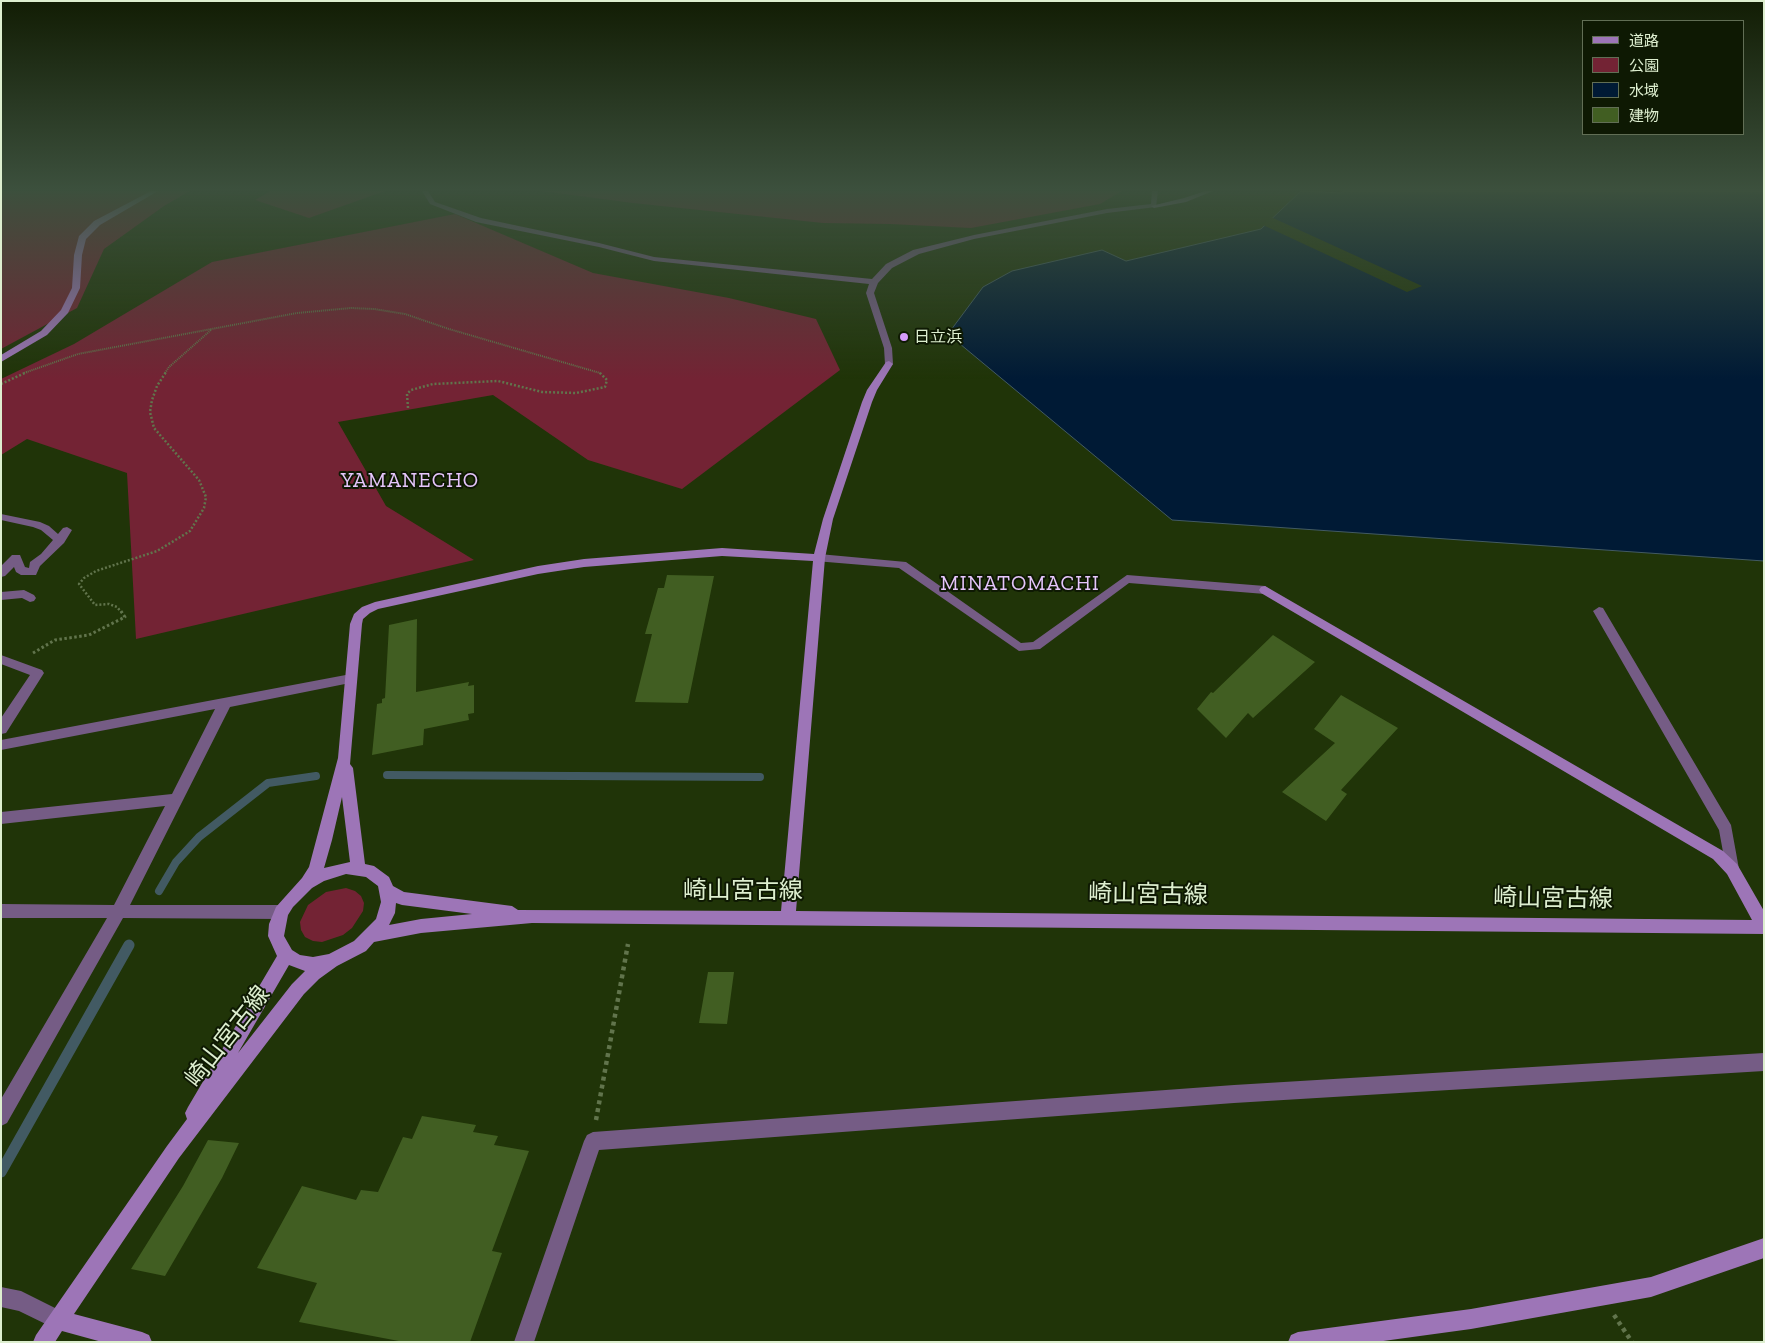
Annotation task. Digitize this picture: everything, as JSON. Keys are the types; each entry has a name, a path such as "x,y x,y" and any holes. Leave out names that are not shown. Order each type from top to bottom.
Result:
{"street":[{"path":"1,358 19,350 44,333 65,311 76,288 78,254"},
{"path":"633,254 654,259 874,282"},
{"path":"788,917 820,558 828,519 867,402 872,390 889,364 888,348 870,293 874,282 889,266 913,254"},
{"path":"1,517 36,524 45,528 60,541"},
{"path":"1,573 16,558 20,569 25,572 32,572 35,568 34,565 60,541 67,530"},
{"path":"286,955 279,946 276,936 277,924 281,912 288,902 307,883 316,869 345,758 358,617 366,610 375,606 538,570 584,563 722,552 902,565 1019,647 1036,646 1127,579 1265,590 1718,855 1732,869 1764,926"},
{"path":"1,596 24,594 30,598"},
{"path":"1599,611 1726,829 1732,869"},
{"path":"1,659 38,672 1,729"},
{"path":"1,745 351,679"},
{"path":"1,1117 119,911 225,703"},
{"path":"307,883 333,871 358,868 345,758"},
{"path":"1,818 176,799"},
{"name":"崎山宮古線","path":"43,1342 172,1152 298,990 313,974 331,961 360,946 372,935 387,913 388,891 384,882 369,871 358,868"},
{"name":"崎山宮古線","path":"388,891 402,898 532,916"},
{"path":"1,911 281,912"},
{"name":"崎山宮古線","path":"372,935 422,926 532,916 1764,926"},
{"name":"崎山宮古線","path":"172,1152 286,955 298,962 313,964 331,961"},
{"path":"524,1342 593,1141 1224,1094 1764,1062"},
{"path":"1298,1342 1471,1319 1651,1287 1764,1248"},
{"path":"1,1297 21,1301 58,1320 142,1342"}],"path":[{"path":"1,384 36,368 78,354 311,310 351,308 394,311 449,329 595,370 607,380 605,387 576,393 542,392 498,381 433,384 411,390 407,394 408,408"},
{"path":"16,664 55,640 89,635 125,617 117,607 108,604 95,605 79,584 84,578 96,571 157,551 178,539 190,531 204,508 206,497 199,480 154,428 150,412 152,400 169,367 212,329"},
{"path":"593,1141 628,944"},
{"path":"1601,1296 1632,1342"}],"green space":[{"path":"1,254 102,254 77,308 1,349"},
{"path":"254,254 548,254 593,273 729,298 816,319 840,370 682,489 588,460 493,395 338,422 386,506 474,560 136,639 127,473 27,439 1,455 1,379 74,344 212,262"},
{"path":"346,888 355,891 361,896 364,903 363,911 352,928 343,935 322,942 313,941 305,937 301,930 300,922 308,905 326,892"}],"water":[{"path":"1086,254 1110,254 1126,261 1157,254 1764,254 1764,561 1172,520 948,334 983,287 1012,271"}],"pier":[{"path":"1325,254 1351,254 1422,286 1407,292"}],"building":[{"path":"667,575 714,576 688,703 635,702 652,634 645,634 658,588 664,588"},
{"path":"417,619 416,692 469,682 468,686 474,685 474,713 468,714 469,720 424,729 423,745 372,755 377,704 382,703 382,699 385,698 389,625"},
{"path":"1273,635 1315,662 1253,718 1248,713 1226,738 1197,709 1211,692 1213,693"},
{"path":"1341,695 1398,728 1341,790 1347,794 1326,821 1282,792 1335,743 1314,729"},
{"path":"708,972 734,972 727,1024 699,1023"},
{"path":"422,1116 476,1125 473,1132 498,1136 494,1145 529,1151 492,1251 502,1253 470,1342 404,1342 299,1322 317,1283 257,1268 302,1186 356,1200 361,1190 378,1192 403,1137 412,1139"},
{"path":"208,1140 239,1143 222,1178 165,1276 131,1269 183,1186"}],"waterway":[{"path":"387,775 760,777"},
{"path":"159,891 176,862 199,837 268,783 316,776"},
{"path":"1,1172 129,945"}],"place":[{"name":"日立浜","path":"904,337"}],"district":[{"name":"YAMANECHO","path":"410,481"},
{"name":"MINATOMACHI","path":"1020,584"}]}
